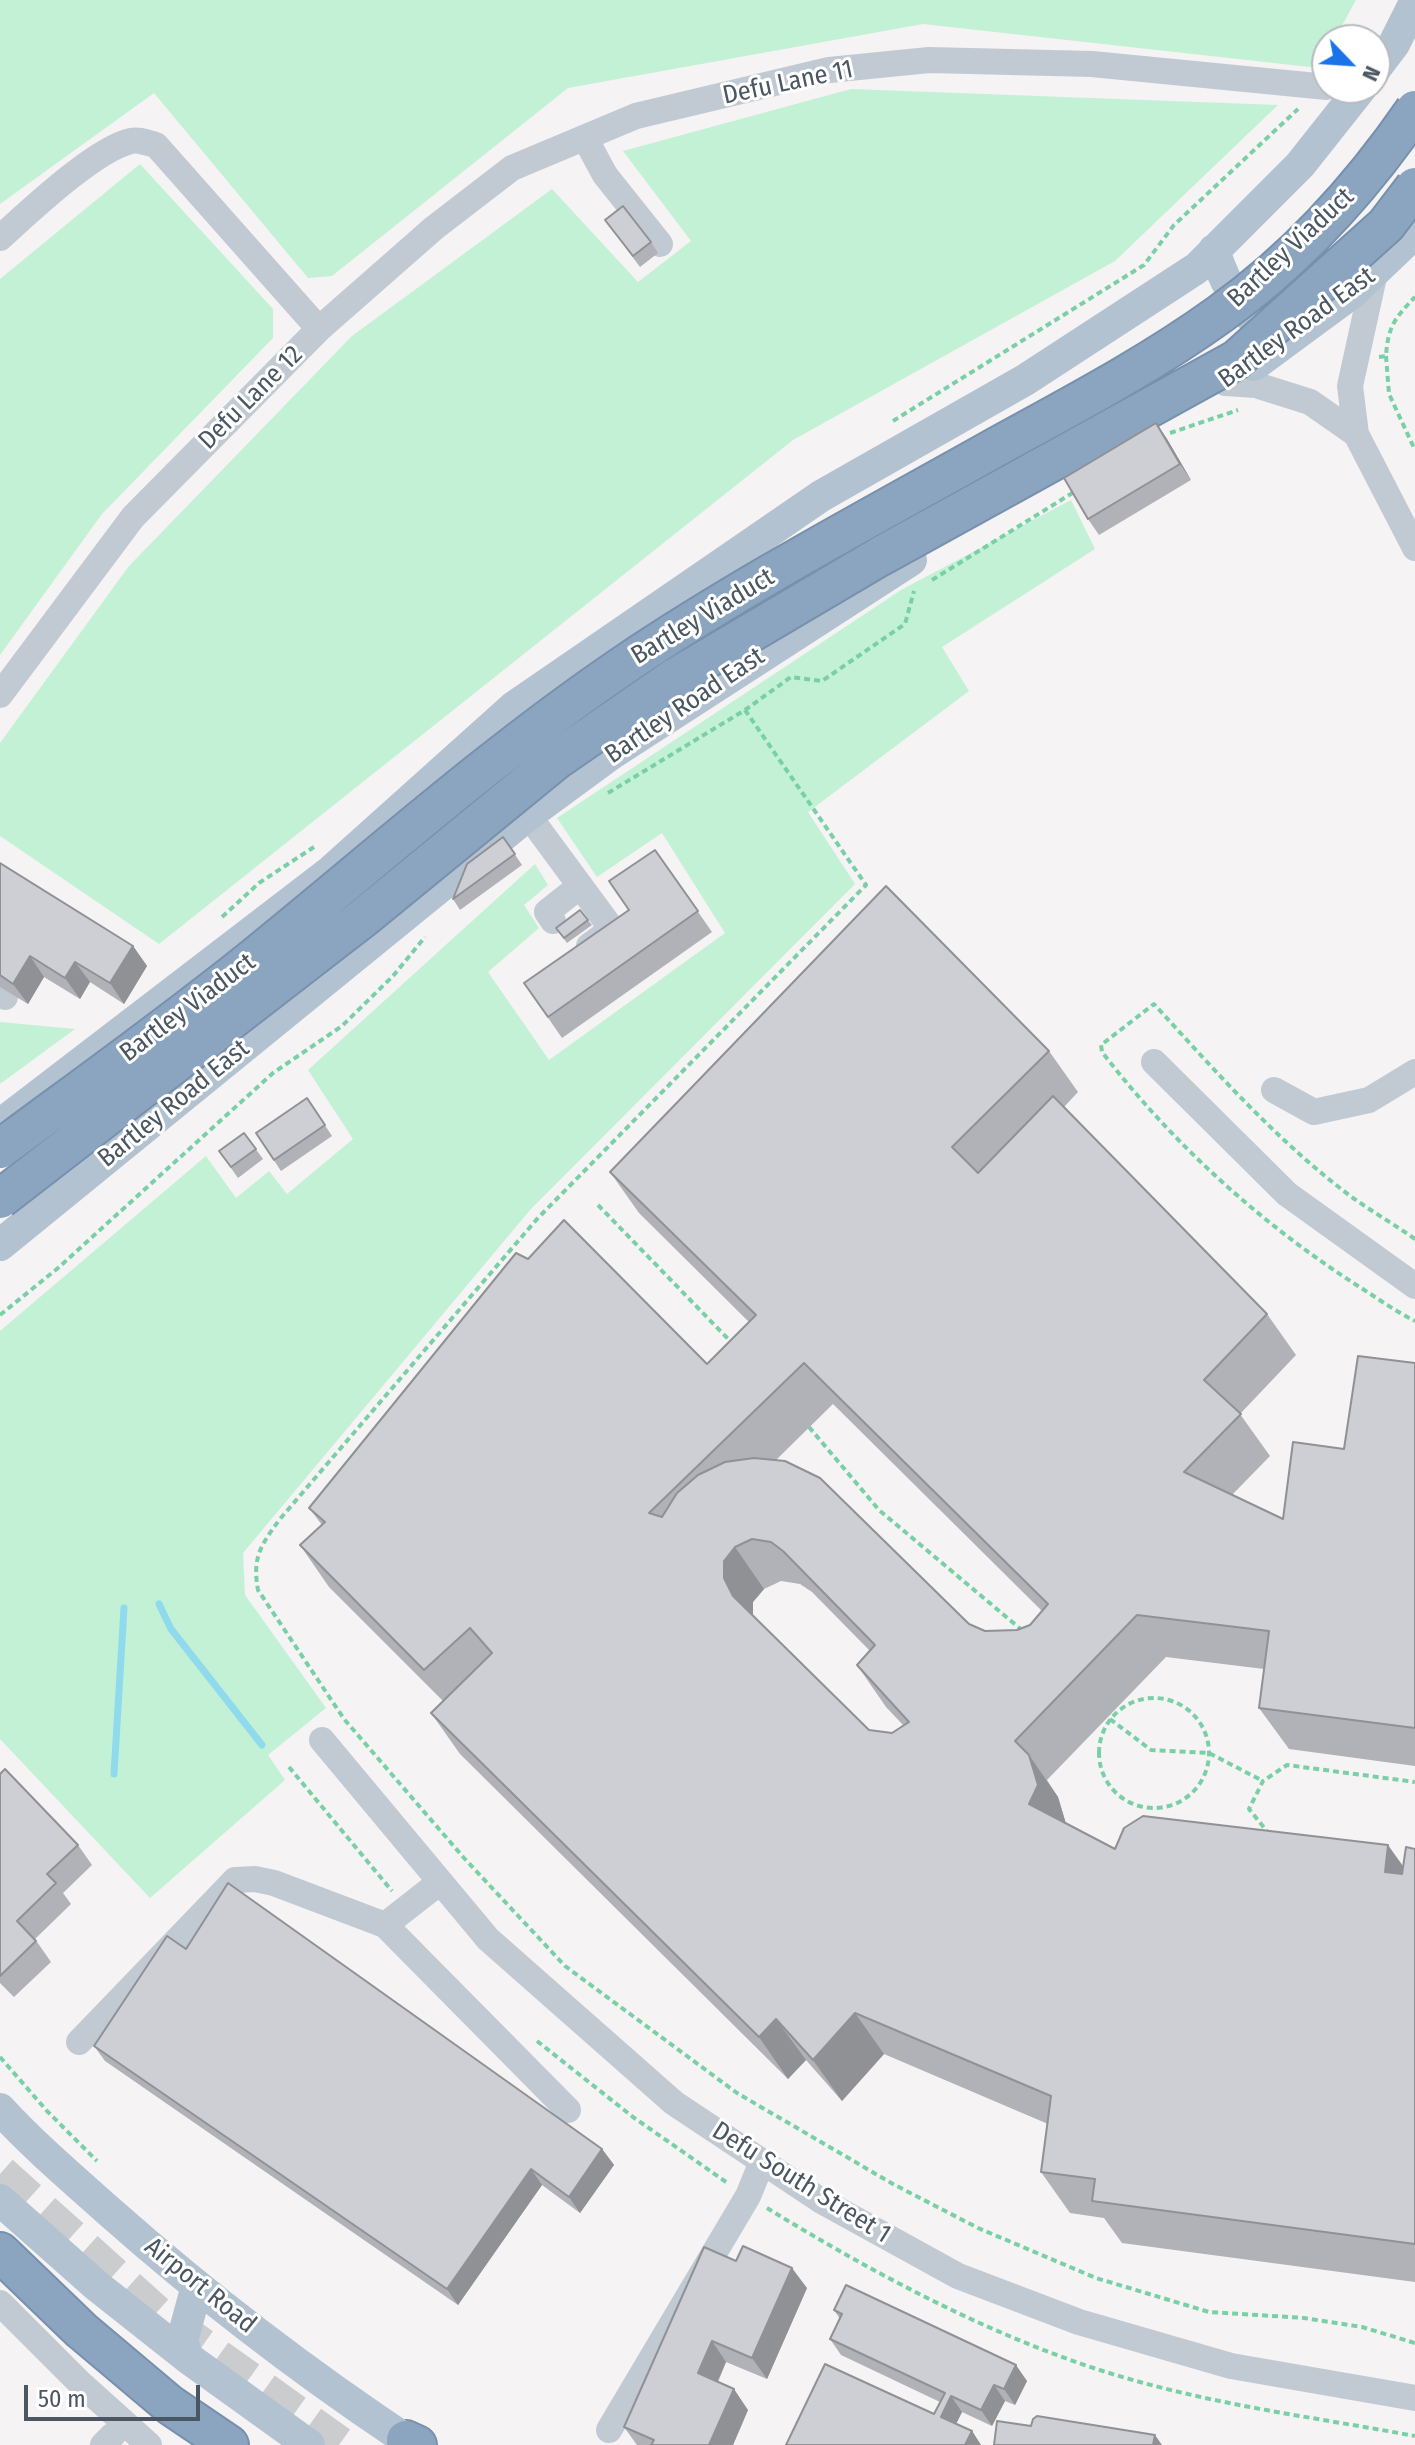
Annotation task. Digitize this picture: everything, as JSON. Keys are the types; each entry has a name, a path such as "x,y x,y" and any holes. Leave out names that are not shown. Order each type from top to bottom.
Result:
{"highway":[{"name":"Bartley Viaduct","path":"0,1149 249,961 500,754 627,663 729,599 1128,374 1223,312 1272,273 1318,229 1362,180 1415,110"},
{"name":"Bartley Viaduct","path":"0,1199 363,918 556,760 676,677 879,557 1236,360 1386,225 1415,187"},
{"path":"0,2252 81,2330 147,2386 229,2445"}],"main road":[{"path":"1391,47 1415,2"},
{"path":"0,1125 330,872 514,707 821,496 1025,380 1197,268 1300,165 1344,104"},
{"name":"Bartley Road East","path":"0,1245 528,815 611,754 886,574 1246,371 1353,292 1415,233"},
{"path":"1214,250 1225,283 1249,317 1280,345"},
{"path":"706,575 691,617 694,642 722,662 752,662"},
{"path":"126,1029 158,1038 171,1053 178,1069 171,1106"},
{"name":"Airport Road","path":"0,2109 40,2150 230,2313 413,2443"},
{"path":"0,2200 97,2286 188,2358 309,2445"},
{"path":"188,2358 182,2341 197,2286"}],"street":[{"name":"Defu Lane 11","path":"319,329 434,228 512,168 636,116 829,70 929,60 1092,64 1311,85"},
{"path":"585,138 605,175 660,244"},
{"name":"Defu Lane 12","path":"0,238 62,183 107,152 133,140 156,145 319,329 133,517 0,695"},
{"path":"1356,434 1350,386 1375,272"},
{"path":"1225,383 1256,385 1310,402 1356,434 1406,506 1415,548"},
{"path":"528,815 612,929 567,961"},
{"path":"553,921 547,912 580,886"},
{"path":"1154,1062 1287,1194 1415,1286"},
{"path":"1274,1090 1314,1112 1369,1100 1415,1072"},
{"name":"Defu South Street 1","path":"322,1740 488,1939 674,2103 820,2200 958,2276 1079,2322 1231,2366 1415,2398"},
{"path":"79,2042 235,1880 255,1879 274,1883 385,1925 568,2110"},
{"path":"385,1925 440,1882"},
{"path":"609,2430 748,2196 762,2162"},
{"path":"0,2303 79,2382 149,2445"},
{"path":"0,2327 113,2442"}],"path":[{"path":"1386,356 1389,394 1415,450"},
{"path":"745,710 866,885 537,1219 280,1519 260,1546 255,1570 258,1590 344,1719 464,1858 565,1966 737,2093 893,2184 978,2228 1096,2278 1209,2312 1304,2318 1362,2327 1415,2343"},
{"path":"1154,1004 1276,1132 1352,1196 1415,1239"},
{"path":"598,1205 734,1345"},
{"path":"809,1427 879,1510 1033,1638"},
{"path":"1155,1697 1172,1700 1187,1708 1207,1736 1209,1753 1206,1770 1197,1787 1183,1800 1165,1808 1146,1808 1127,1802 1112,1790 1102,1774 1098,1755 1101,1736 1109,1718 1138,1699 1155,1697"},
{"path":"1109,1718 1151,1750 1209,1753 1263,1781"},
{"path":"1271,1836 1249,1809 1263,1781 1287,1765 1415,1782"},
{"path":"0,2057 47,2111 106,2170"}],"green space":[{"path":"0,0 1356,0 1343,24 1311,24 1311,67 923,24 568,88 332,276 308,278 154,93 0,204"},
{"path":"851,89 1278,105 1115,261 793,440 159,944 0,836 0,743 129,566 352,336 552,189 638,282 691,241 623,151"},
{"path":"140,164 273,309 273,338 102,514 0,655 0,279"},
{"path":"1071,500 1095,549 942,647 969,691 808,812 855,884 530,1210 243,1553 245,1595 326,1708 268,1755 285,1780 150,1898 0,1739 0,1331 206,1156 236,1198 269,1171 287,1194 353,1139 308,1070 535,864 548,885 524,905 539,928 488,972 549,1060 725,933 662,833 597,877 557,818 901,590"},
{"path":"0,1022 75,1029 0,1084"}],"building":[{"path":"623,206 651,242 633,256 605,220"},
{"path":"1156,423 1180,464 1088,519 1064,478"},
{"path":"503,837 515,854 453,899 467,864"},
{"path":"655,850 698,911 548,1017 524,983 629,910 609,881"},
{"path":"0,863 133,946 110,983 75,962 65,978 30,956 13,984 0,975"},
{"path":"886,886 1049,1051 952,1147 978,1173 1053,1096 1267,1314 1204,1380 1241,1414 1184,1472 1283,1519 1293,1442 1344,1449 1358,1356 1415,1363 1415,1728 1259,1708 1269,1631 1137,1615 1015,1741 1029,1755 1038,1785 1029,1804 1115,1849 1124,1828 1143,1816 1388,1845 1385,1872 1402,1874 1406,1847 1415,1849 1415,2244 1092,2201 1095,2179 1041,2172 1051,2096 855,2013 813,2060 776,2019 759,2037 431,1713 492,1653 470,1628 424,1670 300,1545 325,1522 309,1508 516,1253 528,1259 564,1220 707,1364 756,1315 610,1172","holes":["804,1363 1048,1604 1030,1625 1017,1630 985,1631 969,1624 820,1478 785,1461 754,1458 725,1462 698,1475 677,1493 662,1517 649,1513","752,1539 771,1542 783,1551 875,1645 857,1665 909,1722 892,1733 869,1730 733,1596 724,1578 724,1561 735,1547"]},
{"path":"580,910 588,920 564,938 556,928"},
{"path":"307,1098 325,1125 274,1160 256,1133"},
{"path":"244,1133 256,1149 231,1167 219,1151"},
{"path":"5,1769 78,1845 47,1874 56,1883 17,1921 36,1941 0,1976 0,1774"},
{"path":"228,1883 602,2149 569,2197 531,2169 447,2289 94,2046 167,1936 186,1949"},
{"path":"743,2246 792,2268 752,2358 712,2341 698,2373 734,2389 709,2445 651,2445 654,2440 624,2427 704,2247 736,2261"},
{"path":"846,2285 1016,2365 1004,2389 994,2385 981,2410 951,2396 941,2417 972,2431 965,2445 786,2445 825,2364 934,2414 945,2393 830,2339 842,2314 834,2310"},
{"path":"1037,2416 1155,2435 1153,2445 994,2445 997,2421 1031,2426"}],"waterway":[{"path":"159,1604 171,1629 262,1745"},
{"path":"114,1774 124,1608"}],"tunnel":[{"path":"0,2174 156,2314 339,2445"}]}
